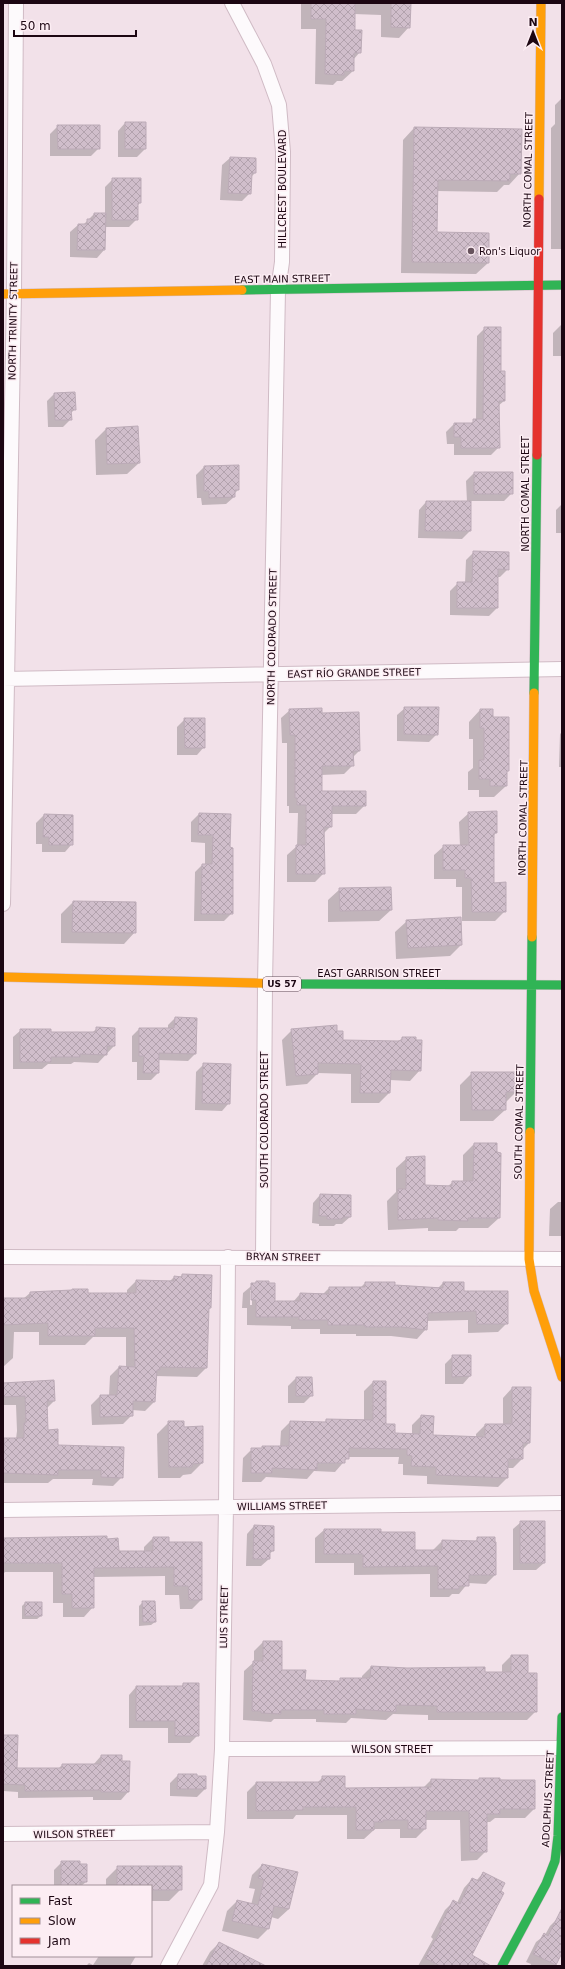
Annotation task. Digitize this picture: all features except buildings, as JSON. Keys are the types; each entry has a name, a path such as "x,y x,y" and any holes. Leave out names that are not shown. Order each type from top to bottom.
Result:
{"street":[{"name":"NORTH TRINITY STREET","path":"3,904 9,294 16,3"},
{"name":"HILLCREST BOULEVARD","path":"232,3 264,64 279,105 283,160 282,262 278,290"},
{"name":"NORTH COMAL STREET","path":"532,985 541,3"},
{"name":"EAST MAIN STREET","path":"9,294 562,285"},
{"name":"NORTH COLORADO STREET","path":"265,984 278,290"},
{"name":"EAST RÍO GRANDE STREET","path":"5,679 562,669"},
{"name":"EAST GARRISON STREET","path":"3,978 265,984 562,985"},
{"name":"SOUTH COLORADO STREET","path":"263,1257 265,984"},
{"name":"SOUTH COMAL STREET","path":"529,1259 532,985"},
{"name":"BRYAN STREET","path":"3,1257 562,1259"},
{"name":"LUIS STREET","path":"168,1966 211,1885 217,1832 222,1749 228,1257"},
{"path":"529,1259 534,1291 562,1377"},
{"name":"WILLIAMS STREET","path":"3,1510 562,1503"},
{"name":"ADOLPHUS STREET","path":"502,1966 546,1884 555,1861 558,1836 562,1717"},
{"name":"WILSON STREET","path":"222,1749 562,1748"},
{"name":"WILSON STREET","path":"3,1834 217,1832"}],"traffic: fast":[{"path":"242,290 562,285"},
{"path":"534,693 537,455"},
{"path":"530,1132 532,937"},
{"path":"293,984 562,985"},
{"path":"502,1966 546,1884 555,1861 558,1836 562,1717"}],"traffic: slow":[{"path":"539,199 541,3"},
{"path":"3,294 242,290"},
{"path":"532,937 534,693"},
{"path":"3,977 293,984"},
{"path":"530,1132 529,1259 534,1291 562,1377"}],"traffic: jam":[{"path":"537,455 539,199"}],"place":[{"name":"Ron's Liquor","path":"471,251"}]}
